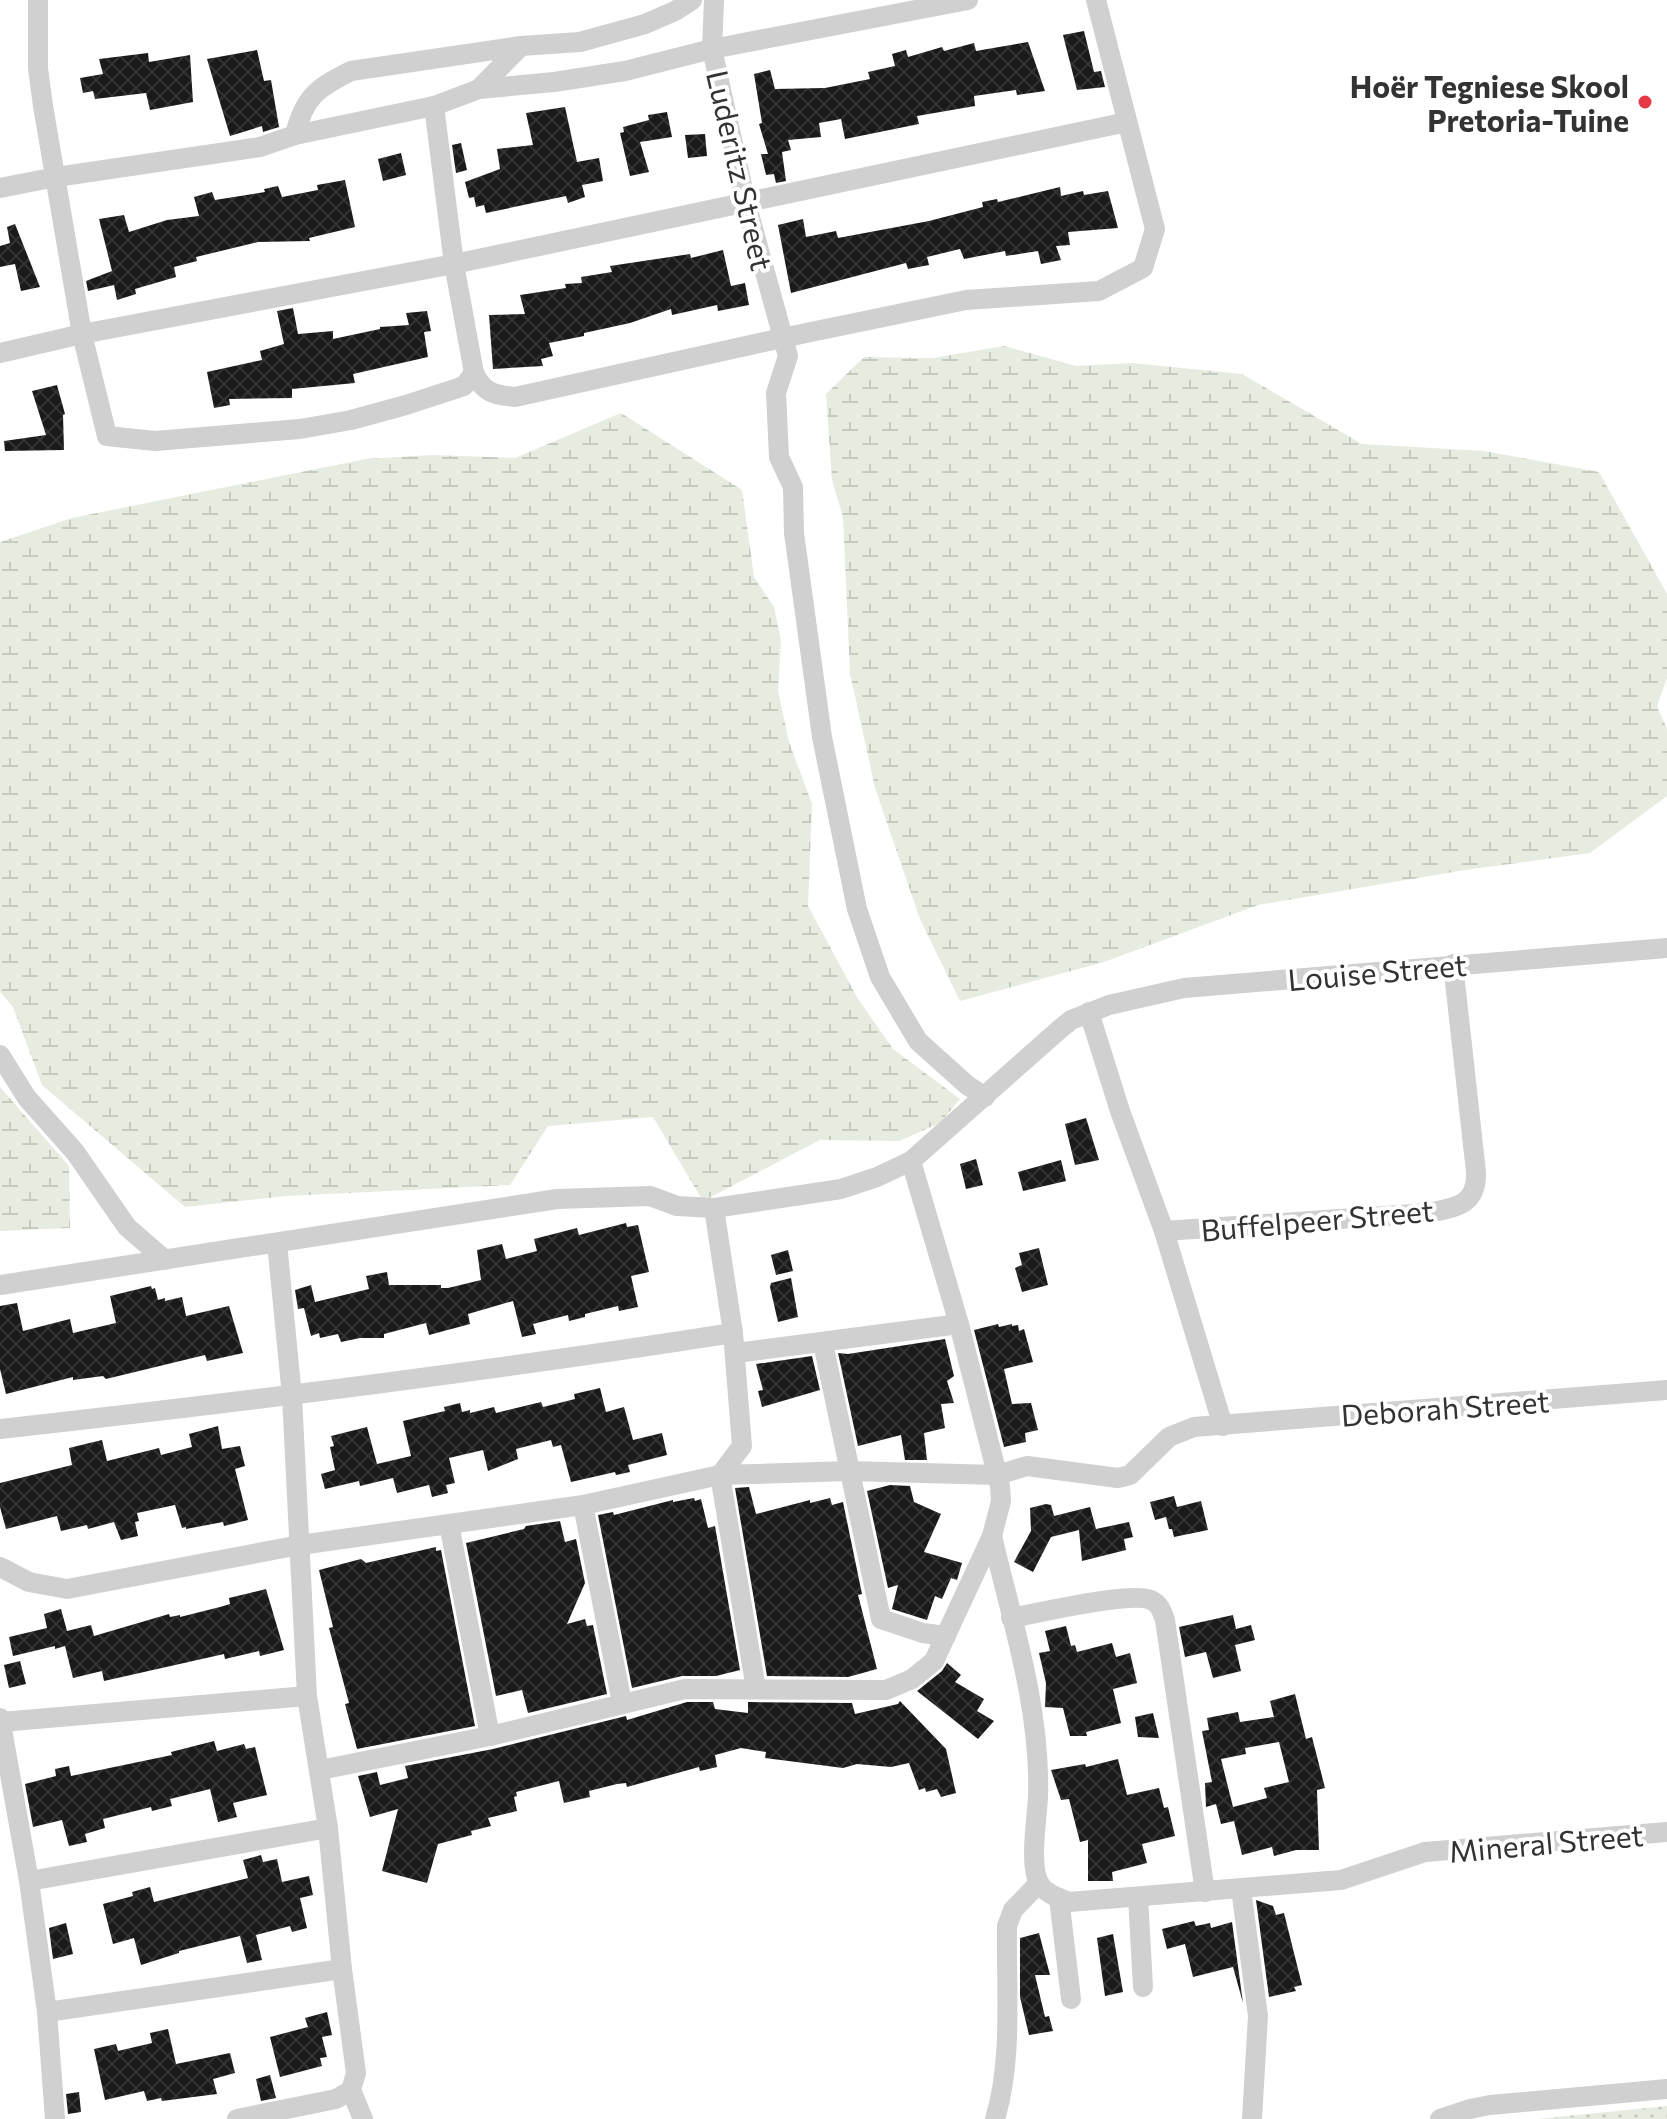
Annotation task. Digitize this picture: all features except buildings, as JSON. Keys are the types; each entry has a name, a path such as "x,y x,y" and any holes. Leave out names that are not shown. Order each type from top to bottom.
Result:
{"street":[{"path":"38,0 38,68 82,334 107,436 155,441 300,429 351,420 406,405 464,386 474,373"},
{"path":"295,135 299,118 310,97 326,83 351,71 521,46 580,42 645,24 692,0"},
{"name":"Luderitz Street","path":"714,0 712,49 746,203 788,356 776,393 779,457 793,487 794,533 822,737 857,909 880,977 918,1041 985,1097"},
{"path":"0,188 260,147 295,135 434,106 479,89 625,71 712,49 968,0"},
{"path":"434,106 454,264 474,373 481,387 500,396 515,397 966,300 1099,291 1143,268 1155,229 1096,0"},
{"path":"479,89 521,46"},
{"path":"0,353 82,334 454,264 1127,122"},
{"name":"Louise Street","path":"0,1285 557,1199 650,1196 677,1206 714,1208 841,1189 911,1161 1060,1029 1089,1012 1184,988 1667,948"},
{"name":"Buffelpeer Street","path":"1164,1231 1428,1213 1470,1199 1476,1172 1453,964"},
{"name":"Buffelpeer Street","path":"1089,1012 1120,1111 1164,1231 1223,1426"},
{"path":"0,1055 27,1098 75,1152 127,1227 165,1260"},
{"path":"320,1770 490,1736 685,1689 886,1690 912,1679 934,1661 992,1536 1001,1501 959,1324 911,1161"},
{"path":"714,1208 735,1343 742,1446 720,1475 756,1689"},
{"path":"277,1243 292,1396 307,1696 328,1828 356,2073 351,2090 363,2119"},
{"path":"0,1429 735,1343 823,1343 959,1324"},
{"path":"823,1343 881,1619 923,1633 946,1636"},
{"name":"Deborah Street","path":"0,1567 29,1582 67,1589 300,1545 583,1505 720,1475 849,1471 997,1475 1027,1466 1118,1478 1130,1475 1163,1442 1181,1431 1667,1390"},
{"path":"583,1505 622,1703"},
{"path":"449,1524 490,1736"},
{"path":"992,1536 1030,1703 1035,1740 1038,1786 1035,1860 1039,1883 1059,1898 1071,1999"},
{"path":"1011,1618 1125,1598 1150,1599 1161,1608 1205,1892"},
{"path":"55,2119 47,2012 29,1881 0,1720 307,1696"},
{"path":"29,1881 328,1828"},
{"name":"Mineral Street","path":"1059,1898 1069,1902 1341,1880 1425,1852 1667,1832"},
{"path":"995,2119 1002,2095 1005,2066 1007,1926 1013,1910 1039,1883"},
{"path":"1241,1889 1258,2016 1252,2119"},
{"path":"1138,1897 1143,1987"},
{"path":"47,2012 342,1969"},
{"path":"1447,2117 1490,2105 1667,2089"},
{"path":"237,2119 336,2099 351,2090"}],"green space":[{"path":"1004,346 1076,366 1132,363 1242,374 1362,444 1484,451 1599,472 1667,594 1667,678 1657,706 1667,729 1667,796 1590,853 1465,870 1258,905 1104,962 960,1001 920,919 875,788 850,673 843,517 832,480 826,394 864,357 933,358"},
{"path":"621,413 742,490 754,577 774,607 781,641 778,691 789,742 812,804 808,906 858,999 893,1049 960,1099 940,1123 899,1141 820,1140 703,1201 653,1117 548,1126 510,1185 287,1196 185,1207 42,1085 13,1007 0,992 0,542 72,518 366,459 432,455 515,458"},
{"path":"0,1087 69,1166 70,1228 0,1231"},
{"path":"1667,2106 1667,2119 1537,2119"}],"place":[{"name":"Hoër Tegniese Skool Pretoria-Tuine","path":"1645,102"}]}
